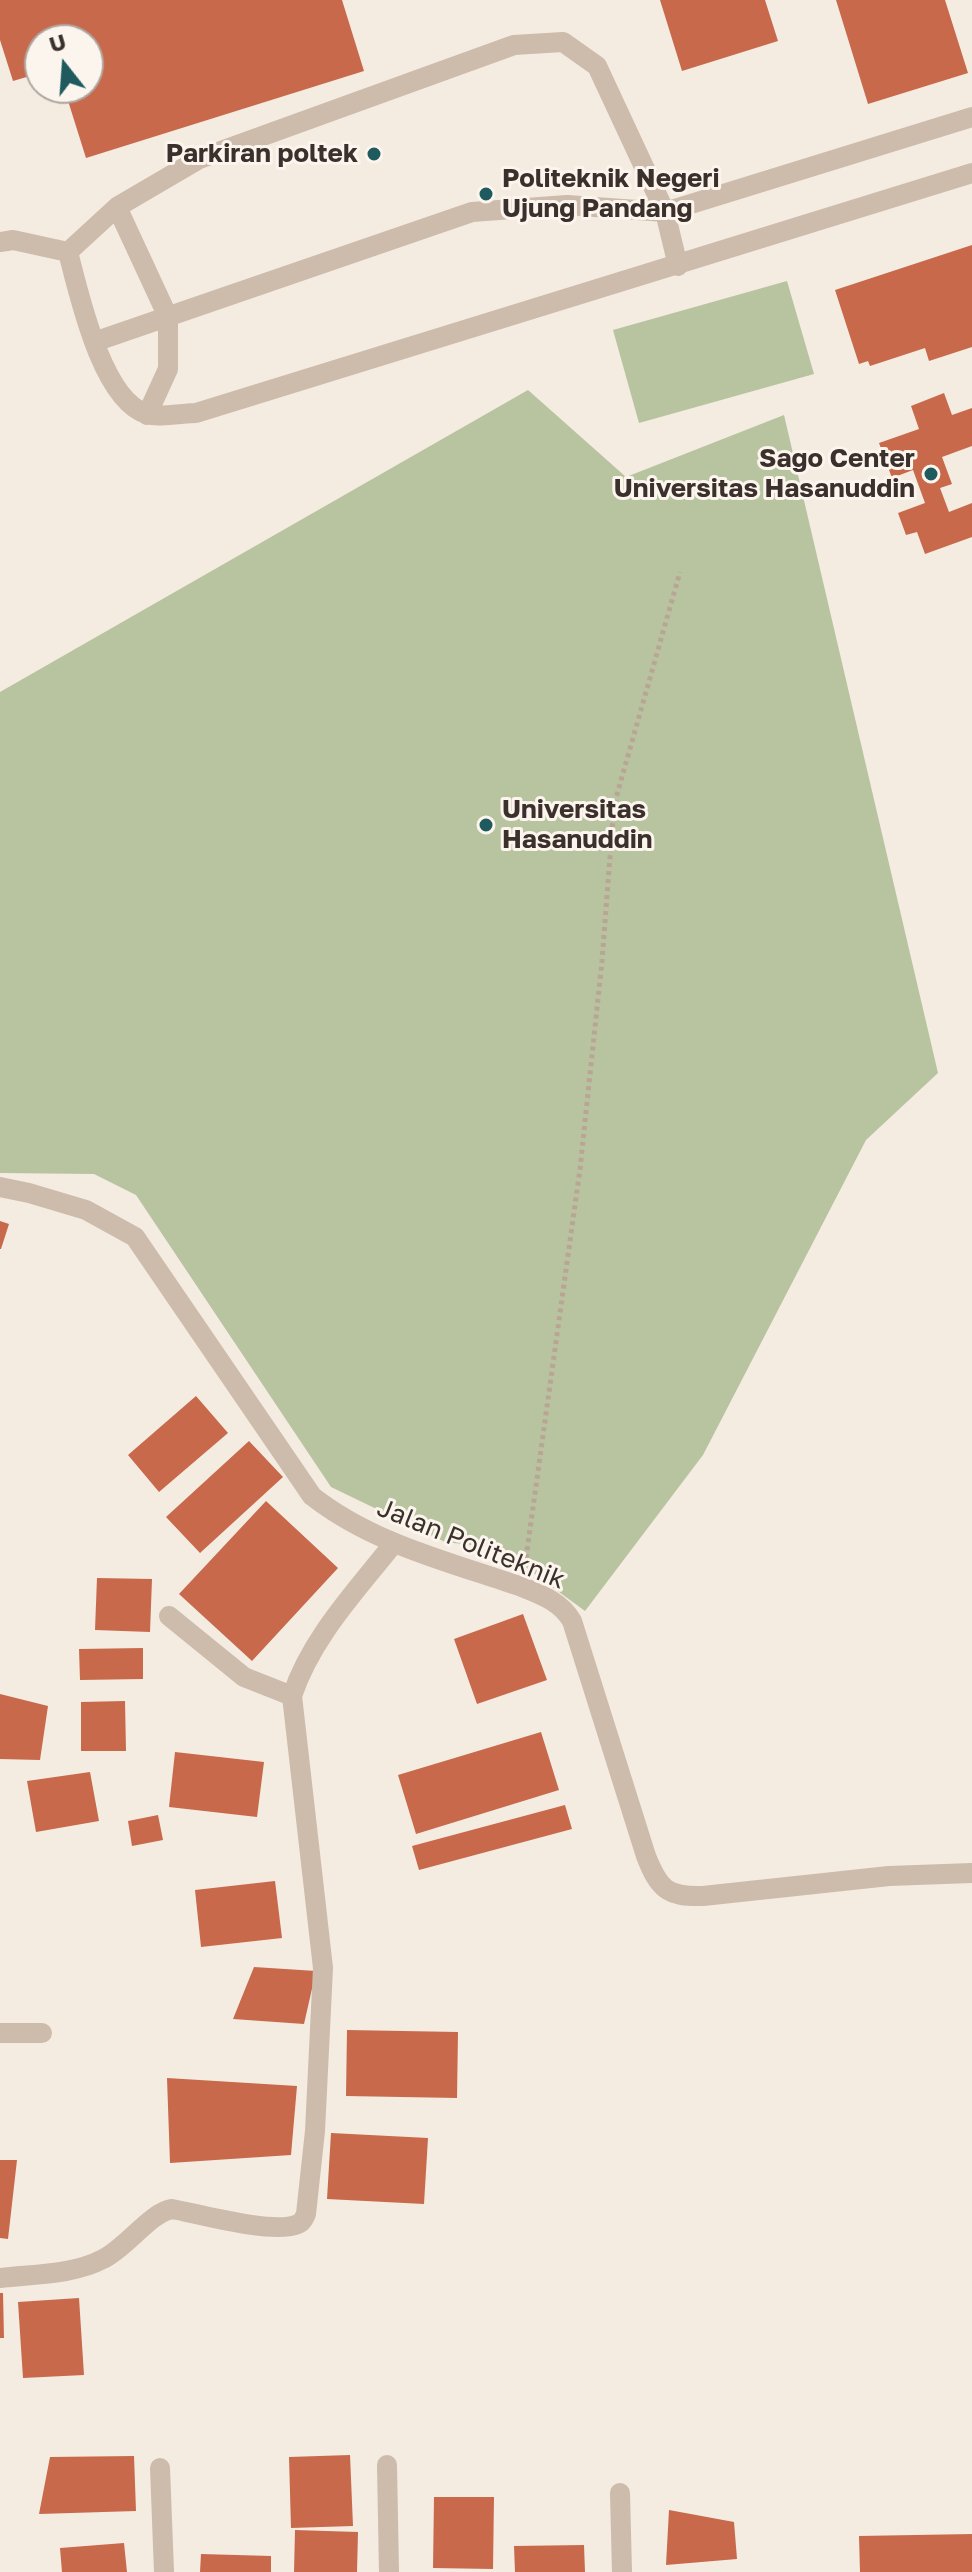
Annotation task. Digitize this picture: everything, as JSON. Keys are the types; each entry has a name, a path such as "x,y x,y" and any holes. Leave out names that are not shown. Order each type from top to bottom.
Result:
{"street":[{"path":"68,252 117,207 199,159 514,45 563,42 597,66 665,212 678,266"},
{"path":"94,342 472,212 567,205 665,212 972,117"},
{"path":"68,252 94,342 120,397 147,415 196,413 972,173"},
{"path":"117,207 168,317 168,369 147,415"},
{"path":"0,242 13,240 68,252"},
{"name":"Jalan Politeknik","path":"0,1187 86,1210 135,1237 312,1496 338,1516 394,1543 522,1587 565,1608 572,1621 657,1883 678,1897 889,1876 972,1873"},
{"path":"0,2278 73,2270 103,2260 129,2242 163,2210 276,2227 298,2224 306,2214 315,2131 323,1968 292,1696 299,1674 316,1645 394,1543"},
{"path":"169,1616 244,1677 292,1696"},
{"path":"0,2033 42,2033"},
{"path":"387,2465 389,2572"},
{"path":"160,2468 164,2572"},
{"path":"620,2493 622,2572"}],"path":[{"path":"522,1587 580,1169 602,961 614,805 680,572"}],"green space":[{"path":"787,281 814,374 639,423 613,330"},
{"name":"Universitas Hasanuddin","path":"528,390 626,477 784,415 938,1073 866,1140 703,1455 585,1611 499,1548 445,1542 331,1487 136,1195 94,1174 0,1173 0,692"}],"building":[{"path":"0,0 342,0 364,71 86,158 69,104 104,104 104,24 24,24 24,78 13,81 0,40"},
{"path":"660,0 765,0 778,41 682,71"},
{"path":"836,0 945,0 968,73 868,104"},
{"path":"972,245 972,347 929,361 925,348 870,366 868,361 859,364 835,290"},
{"name":"Sago Center Universitas Hasanuddin","path":"944,393 952,415 972,408 972,446 942,457 952,484 940,488 949,512 972,503 972,537 925,554 917,532 906,535 898,513 925,503 913,470 892,478 879,443 919,429 911,406"},
{"path":"0,1221 9,1224 1,1249 0,1249"},
{"path":"196,1396 228,1433 159,1492 128,1455"},
{"path":"249,1441 283,1477 200,1553 166,1517"},
{"path":"266,1501 338,1568 252,1661 179,1594"},
{"path":"97,1578 152,1579 150,1632 95,1630"},
{"path":"523,1614 547,1680 477,1704 454,1639"},
{"path":"143,1648 143,1679 80,1680 79,1649"},
{"path":"0,1694 48,1706 40,1760 0,1759"},
{"path":"125,1701 126,1751 81,1751 81,1702"},
{"path":"541,1732 559,1790 416,1834 398,1775"},
{"path":"175,1752 264,1762 257,1817 169,1807"},
{"path":"90,1772 99,1821 36,1832 27,1781"},
{"path":"565,1805 572,1829 419,1870 412,1846"},
{"path":"158,1815 163,1840 132,1846 128,1821"},
{"path":"275,1881 282,1938 201,1947 195,1890"},
{"path":"254,1967 316,1971 304,2024 233,2019"},
{"path":"347,2030 458,2032 457,2098 346,2096"},
{"path":"167,2078 297,2086 291,2155 170,2163"},
{"path":"331,2133 428,2138 424,2204 327,2199"},
{"path":"0,2160 17,2160 8,2239 0,2238"},
{"path":"0,2293 3,2293 4,2338 0,2338"},
{"path":"79,2298 84,2375 23,2378 18,2302"},
{"path":"350,2455 353,2526 291,2528 289,2457"},
{"path":"134,2456 136,2511 39,2514 50,2457"},
{"path":"434,2497 494,2497 493,2569 433,2568"},
{"path":"669,2510 734,2522 737,2559 666,2565"},
{"path":"295,2530 358,2532 357,2572 294,2572"},
{"path":"972,2534 972,2572 860,2572 859,2536"},
{"path":"124,2543 127,2572 62,2572 60,2548"},
{"path":"584,2545 585,2572 515,2572 514,2546"},
{"path":"201,2554 271,2556 271,2572 200,2572"}],"place":[{"name":"Parkiran poltek","path":"374,154"},
{"name":"Politeknik Negeri Ujung Pandang","path":"486,194"},
{"name":"Sago Center Universitas Hasanuddin","path":"931,474"},
{"name":"Universitas Hasanuddin","path":"486,825"}]}
